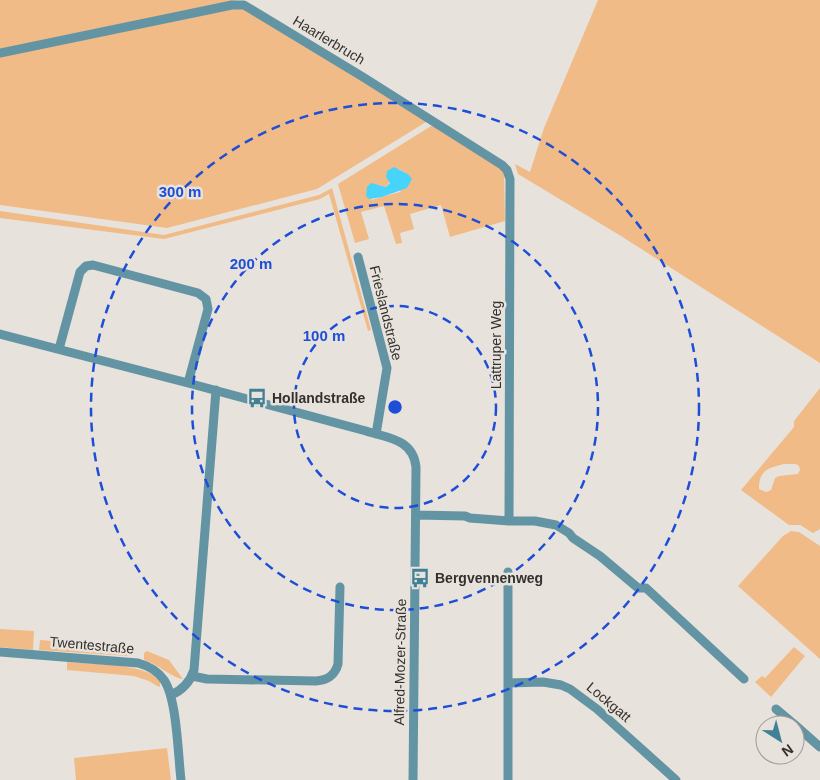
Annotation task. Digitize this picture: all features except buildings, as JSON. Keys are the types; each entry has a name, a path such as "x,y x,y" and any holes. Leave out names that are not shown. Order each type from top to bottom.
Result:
{"street":[{"name":"Haarlerbruch","path":"0,53 232,5 244,5 502,164 507,170"},
{"name":"Lattruper Weg","path":"507,170 510,179 511,206 508,521"},
{"name":"Frieslandstraße","path":"358,257 387,368 376,434"},
{"path":"59,350 80,272 86,266 93,265 120,271 198,293 206,299 208,309 188,382"},
{"name":"Alfred-Mozer-Straße","path":"0,334 188,382 376,434 409,448 413,454 416,467 412,780"},
{"path":"171,695 181,690 192,676 194,670 216,390"},
{"path":"416,515 465,516 508,521 548,522 569,533 638,588 646,588 744,679"},
{"path":"508,572 508,780"},
{"path":"192,676 207,679 316,682 327,679 335,672 338,664 340,586"},
{"name":"Twentestraße","path":"0,652 138,663 155,670 163,678 171,695 181,780"},
{"name":"Lockgatt","path":"508,683 543,682 561,685 570,689 597,709 676,780"},
{"path":"776,709 783,715"},
{"path":"805,734 820,747"}],"shaded area":[{"path":"0,0 238,0 0,49"},
{"path":"598,0 820,0 820,363 621,236 518,174 515,164 530,172 544,128"},
{"path":"243,7 431,119 317,189 167,228 0,205 0,57"},
{"path":"436,123 504,171 505,221 450,237 441,205 410,214 414,229 400,233 402,243 396,244 384,206 361,212 369,239 355,243 338,184","holes":["399,169 408,174 400,192 371,200 379,185 386,187"]},
{"path":"332,188 371,330 368,331 329,194 320,199 164,239 0,218 0,211 164,235 319,195"},
{"path":"820,388 820,529 813,533 800,525 789,525 741,490 794,427 794,421","holes":["784,464 796,464 800,470 798,474 775,478 771,490 766,492 759,489 759,483 766,471"]},
{"path":"791,531 799,532 820,546 820,659 738,586 783,536"},
{"path":"0,629 34,631 33,650 0,647"},
{"path":"40,640 130,648 131,651 127,656 39,650"},
{"path":"794,647 805,656 771,697 755,682 762,676 765,678"},
{"path":"147,651 169,660 183,679 144,660 144,653"},
{"path":"67,662 134,668 151,674 160,682 160,687 134,676 67,670"},
{"path":"167,748 171,780 76,780 74,758"}],"water":[{"path":"394,167 408,174 412,179 407,188 382,197 369,199 366,196 367,187 371,183 386,187 390,183 386,177 387,171"}],"place":[{"name":"Hollandstraße","path":"257,398"},
{"name":"Bergvennenweg","path":"420,578"}]}
